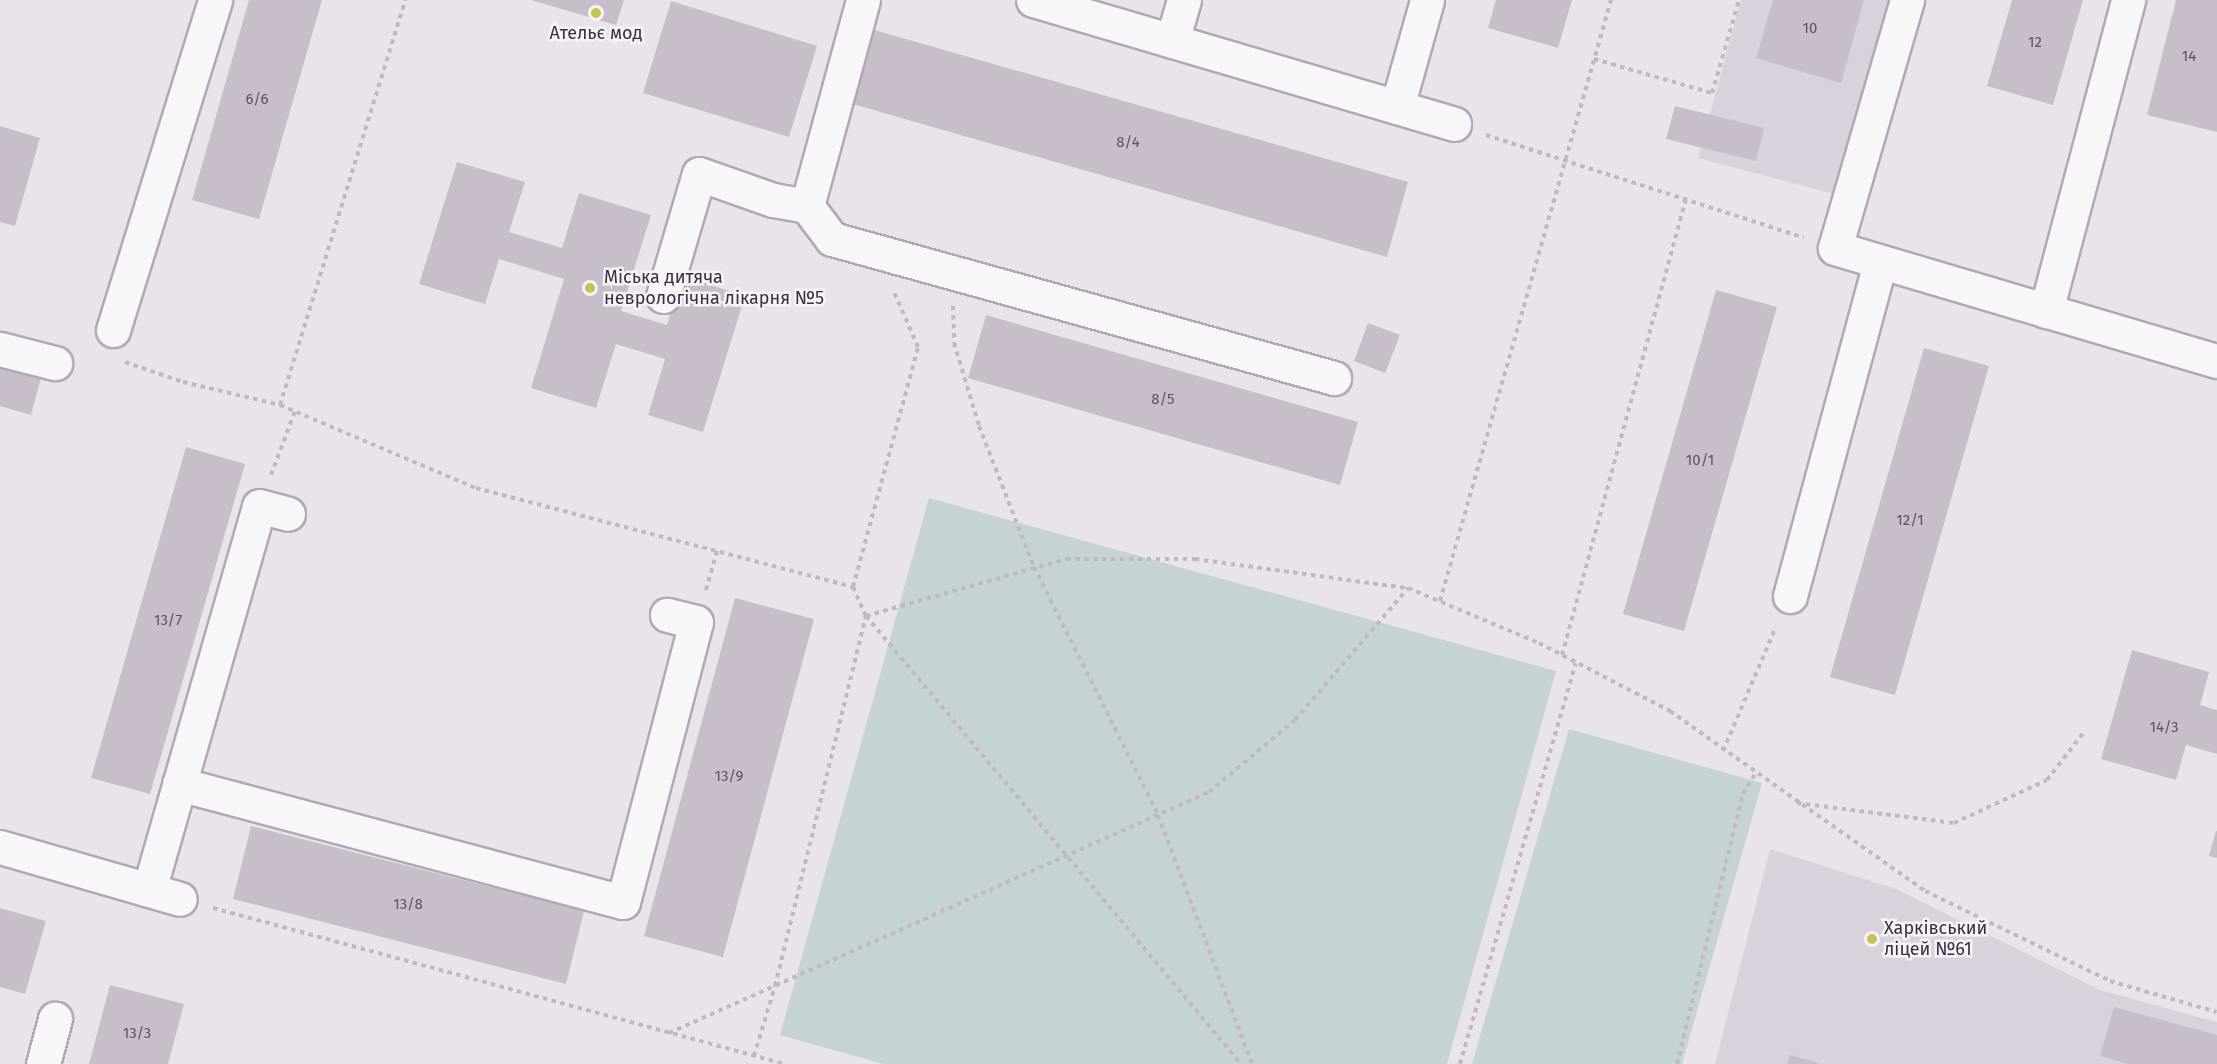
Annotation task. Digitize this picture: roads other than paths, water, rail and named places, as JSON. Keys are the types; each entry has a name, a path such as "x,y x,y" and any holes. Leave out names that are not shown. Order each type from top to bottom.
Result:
{"street":[{"path":"116,345 215,0"},
{"path":"807,206 863,0"},
{"path":"1033,0 1454,124"},
{"path":"1172,41 1184,0"},
{"path":"1397,107 1427,0"},
{"path":"1907,0 1835,248 2217,361"},
{"path":"2046,311 2128,0"},
{"path":"663,296 699,174 773,200 807,206 832,238 1334,378"},
{"path":"1790,596 1880,262"},
{"path":"0,349 55,363"},
{"path":"149,890 179,784 274,510"},
{"path":"179,784 623,902 696,622 667,615"},
{"path":"0,847 180,899"},
{"path":"43,1064 55,1019"}],"place":[{"name":"Ательє мод","path":"596,13"},
{"name":"Міська дитяча неврологічна лікарня №5","path":"590,288"},
{"name":"Харківський ліцей №61","path":"1872,939"}]}
